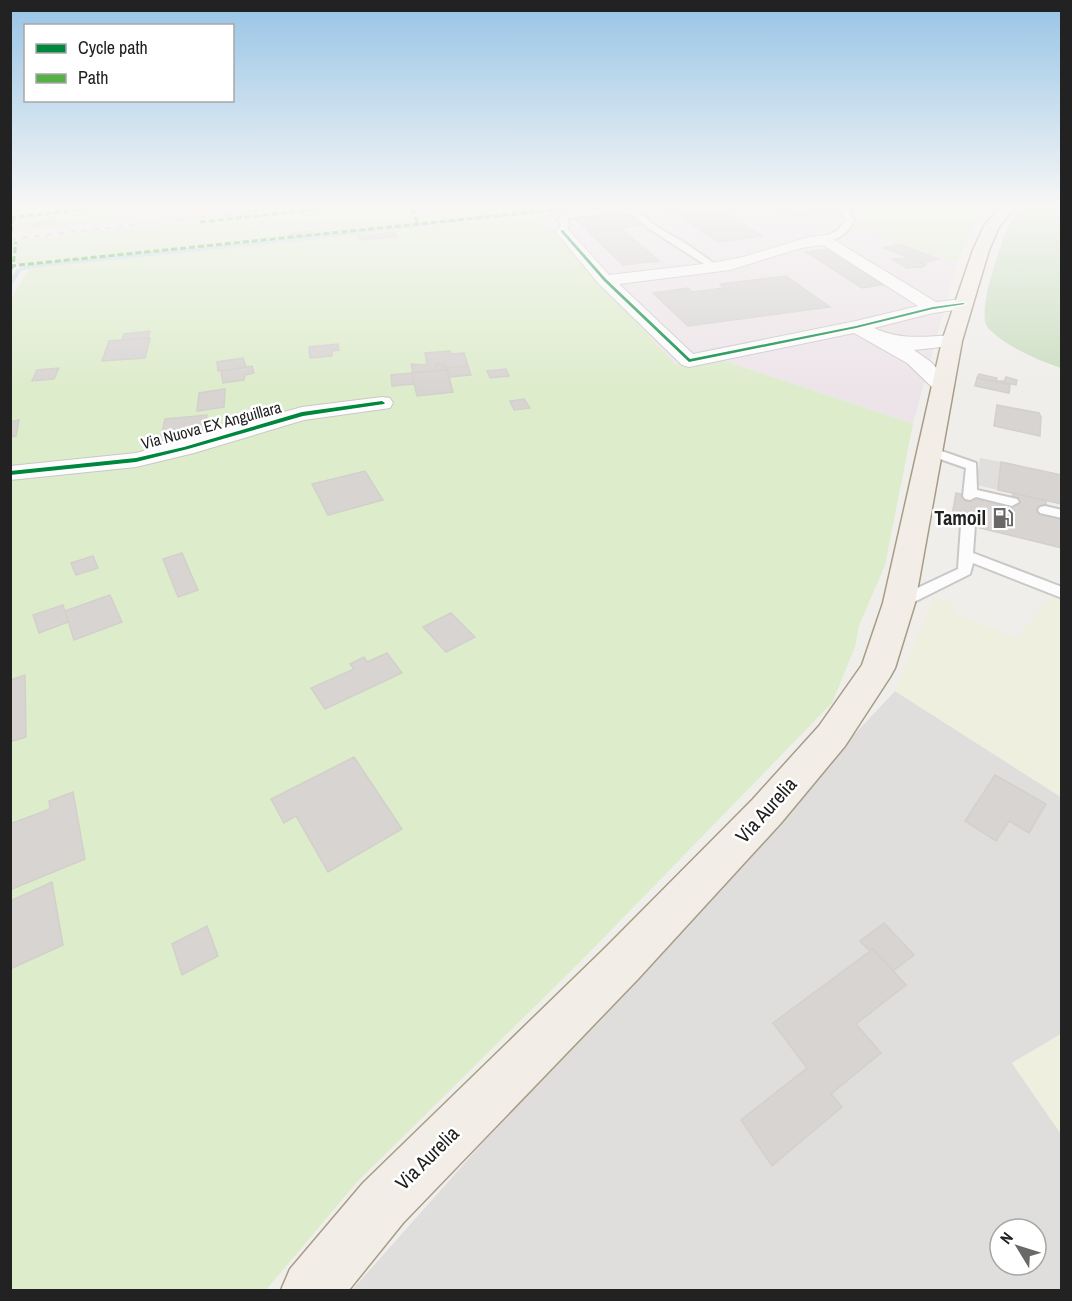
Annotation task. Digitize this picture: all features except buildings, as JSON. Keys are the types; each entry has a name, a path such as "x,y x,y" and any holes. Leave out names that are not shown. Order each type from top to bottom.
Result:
{"main road":[{"name":"Via Aurelia","path":"311,1290 382,1203 630,955 767,811 832,736 878,668 899,603 952,341 976,269"}],"street":[{"path":"596,269 688,361 856,327 933,308 963,304"},
{"path":"606,280 701,269"},
{"path":"871,269 933,308"},
{"path":"879,322 909,327 952,341"},
{"path":"856,327 910,344 952,341"},
{"path":"856,327 909,353 928,369 943,387"},
{"name":"Via Nuova EX Anguillara","path":"10,473 136,460 302,414 382,403"}],"lane":[{"path":"930,450 972,466 970,494 1012,502"},
{"path":"1045,510 1062,514"},
{"path":"899,603 966,571 968,525"},
{"path":"966,555 1062,593"}],"shaded area":[{"path":"587,269 955,269 913,424 716,358 675,364"},
{"path":"980,458 1001,462 998,490 976,485"},
{"path":"895,691 1061,797 1061,1034 1012,1063 1061,1134 1061,1290 352,1290 677,924"}],"green space":[{"path":"29,269 587,269 675,364 716,358 913,424 885,565 859,626 855,647 832,703 581,961 357,1182 266,1290 11,1290 10,301"},
{"path":"993,269 1061,269 1061,368 1013,347 988,328 985,320 985,307"},
{"path":"1054,594 1061,597 1061,797 895,691 933,598 952,600 955,613 1017,638"},
{"path":"1061,1034 1061,1134 1012,1063"}],"waterway":[{"path":"10,286 19,270 23,269"}],"cycle path":[{"path":"595,269 689,361 856,327 933,308 963,304"},
{"path":"10,473 136,460 302,414 382,403"}],"place":[{"name":"Tamoil","path":"1003,518"}]}
